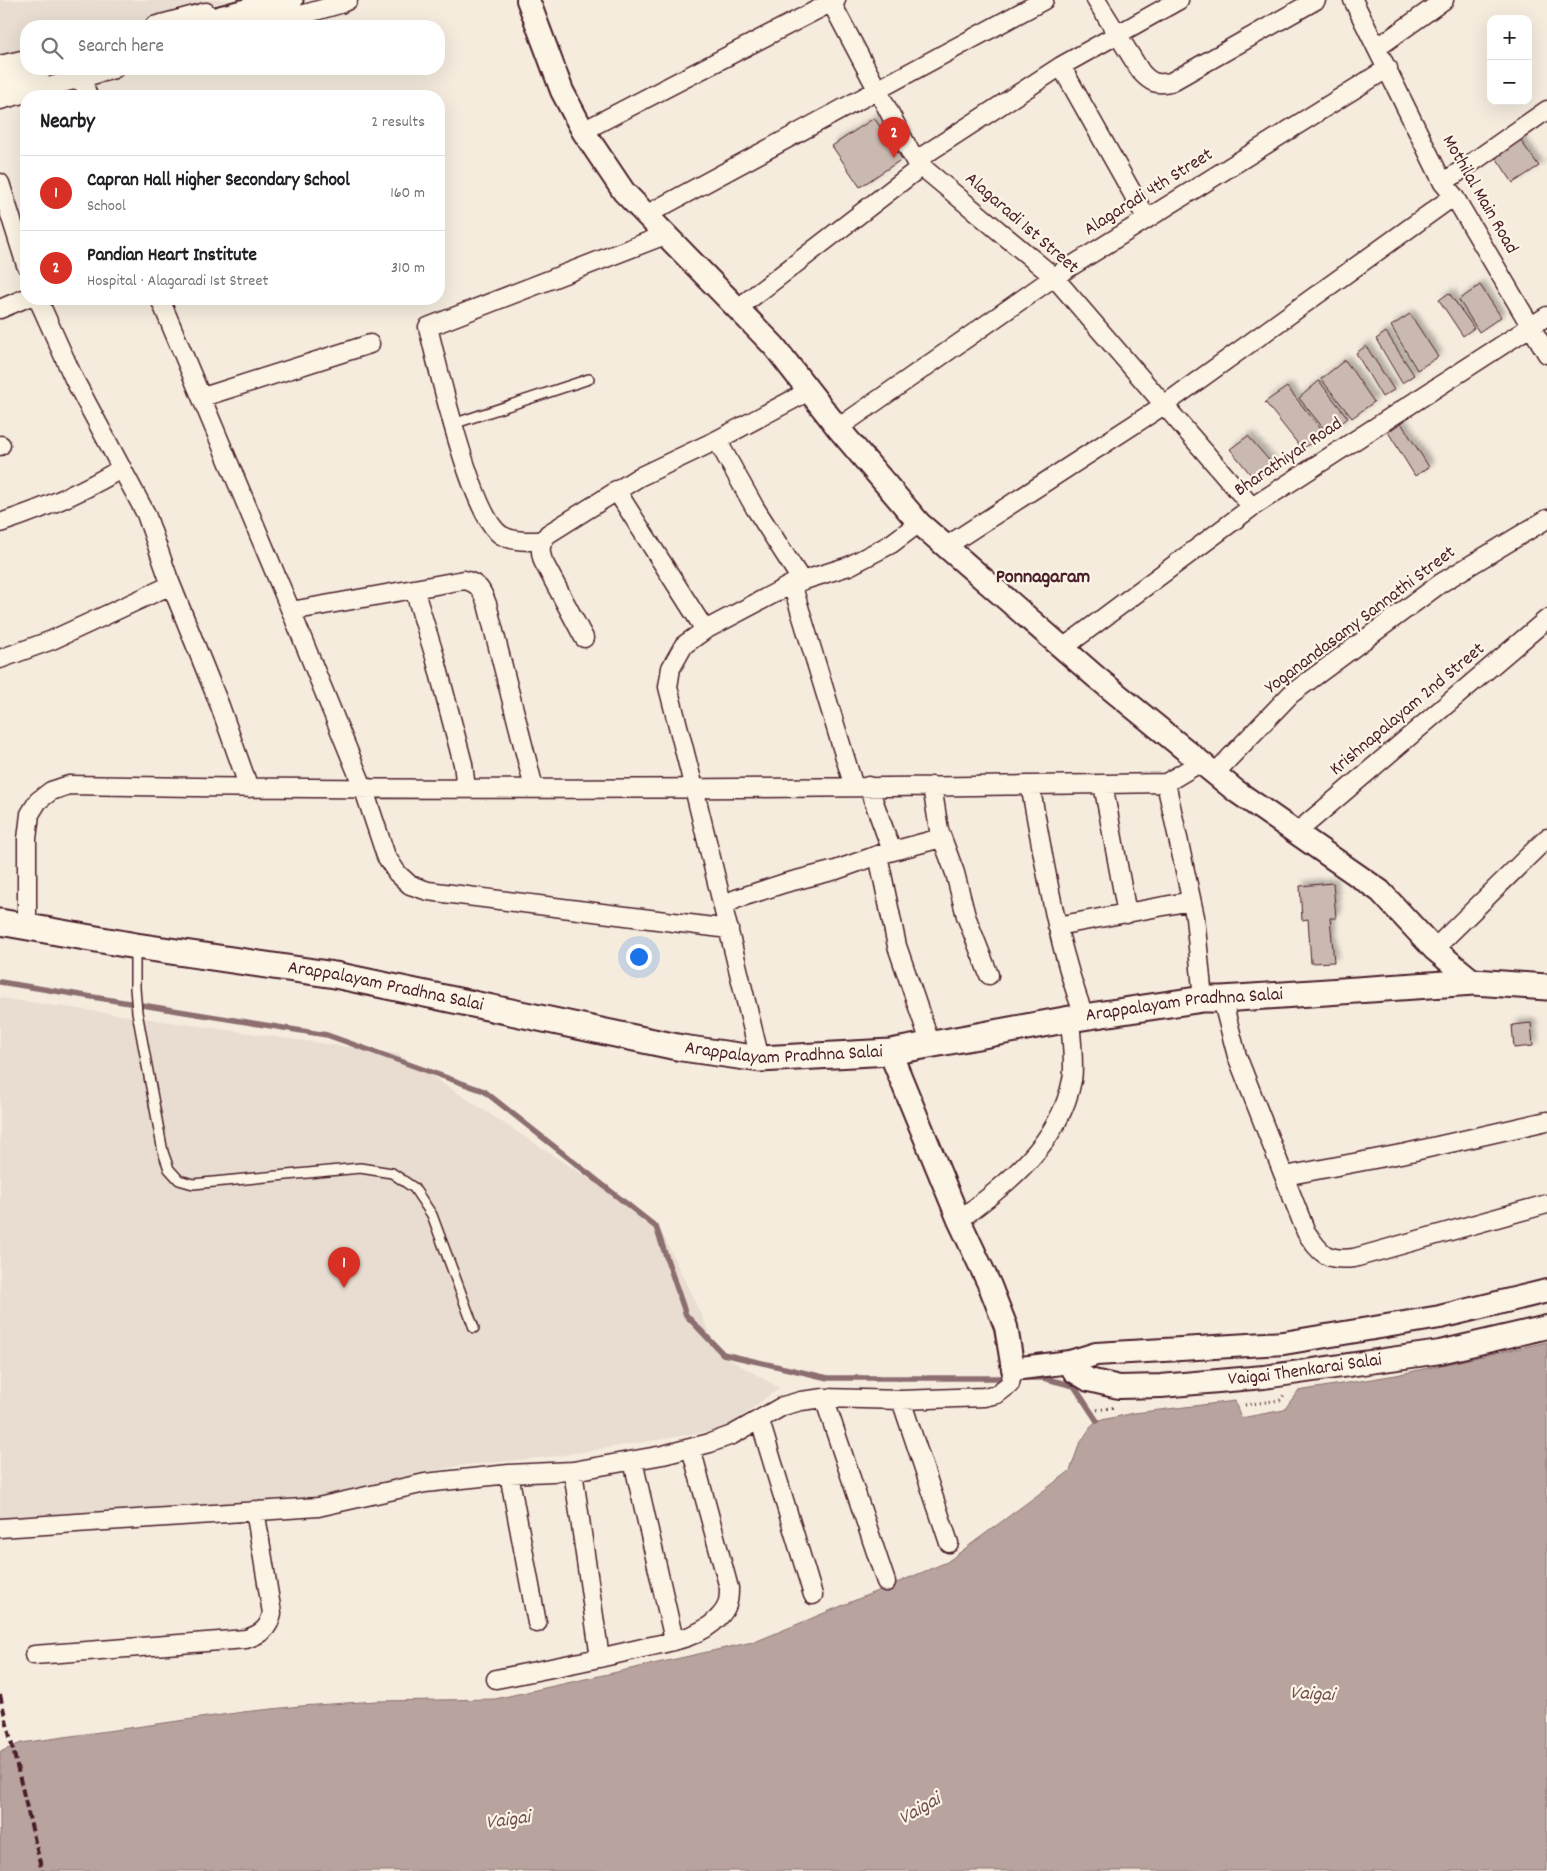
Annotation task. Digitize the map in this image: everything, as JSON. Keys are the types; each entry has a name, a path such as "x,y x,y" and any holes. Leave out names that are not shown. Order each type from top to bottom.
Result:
{"main road":[{"path":"216,20 290,0"},
{"path":"0,79 20,74"},
{"name":"Arappalayam Pradhna Salai","path":"0,922 136,946 335,975 682,1048 760,1059 890,1052 1077,1019 1213,999 1474,982 1547,988"}],"street":[{"path":"175,20 244,0"},
{"path":"283,20 348,0"},
{"path":"528,0 562,91 583,131 624,192 774,346 838,428 919,523 1063,648 1236,791 1380,890 1434,949 1474,982"},
{"path":"646,215 1044,0"},
{"path":"1096,0 1141,72 1150,81 1161,84 1171,82 1316,0"},
{"path":"737,309 918,163 1061,66 1179,0"},
{"name":"Mothilal Main Road","path":"1353,0 1449,190 1547,354"},
{"path":"1377,48 1444,0"},
{"path":"583,131 832,1"},
{"name":"Alagaradi 1st Street","path":"832,1 918,163 1054,277 1252,507"},
{"path":"0,65 20,60"},
{"path":"1061,66 1147,219"},
{"name":"Alagaradi 4th Street","path":"838,428 1054,277 1388,68"},
{"path":"37,90 93,75"},
{"path":"82,78 86,90"},
{"path":"0,100 20,95"},
{"path":"945,547 1164,405 1449,190 1547,110"},
{"path":"0,182 20,246"},
{"path":"542,542 521,541 502,535 489,524 479,503 453,424 428,327 665,235"},
{"path":"0,309 20,301"},
{"path":"41,305 74,379 146,514 171,585 220,706 249,788"},
{"path":"163,305 203,397 363,788 386,856 397,874 410,885 428,891 729,929"},
{"name":"Bharathiyar Road","path":"1063,648 1252,507 1547,316"},
{"path":"203,397 370,344"},
{"path":"584,638 542,561 540,550 542,542 548,534 616,490 663,465 718,440 809,391"},
{"path":"718,440 797,583 861,786 885,853 897,946 931,1045"},
{"path":"0,523 64,499 122,468"},
{"path":"616,490 705,630"},
{"name":"Yoganandasamy Sannathi Street","path":"1166,783 1208,768 1291,694 1441,583 1547,519"},
{"path":"760,1059 668,688 671,668 684,645 705,630 797,583 849,566 891,544 919,523"},
{"path":"291,611 464,580 473,582 479,587 487,604 534,788"},
{"path":"0,659 52,640 171,585"},
{"path":"414,589 435,657 464,764 466,788"},
{"name":"Krishnapalayam 2nd Street","path":"1296,832 1547,619"},
{"path":"27,926 27,839 30,814 38,801 51,791 69,785 249,788 694,788 1166,783 1213,999 1306,1232 1317,1249 1327,1257 1338,1260 1354,1258 1547,1204"},
{"path":"1103,784 1127,914"},
{"path":"959,1220 1007,1183 1040,1148 1063,1112 1072,1079 1077,1019 1072,984 1057,926 1030,785"},
{"path":"932,786 939,830 955,873 966,916 989,975"},
{"path":"723,906 736,899 776,886 942,838"},
{"path":"1434,949 1547,838"},
{"path":"1057,926 1191,901"},
{"path":"0,1528 318,1507 425,1483 509,1474 573,1472 633,1461 691,1448 732,1435 760,1421 783,1406 801,1400 824,1398 900,1400 997,1394 1006,1389 1012,1375 1006,1327 990,1286 959,1220 890,1052"},
{"path":"1285,1176 1406,1153 1547,1121"},
{"name":"Vaigai Thenkarai Salai","path":"1012,1375 1096,1354 1284,1343 1440,1317 1547,1290"},
{"name":"Vaigai Thenkarai Salai","path":"1070,1362 1074,1372 1088,1380 1119,1387 1161,1386 1264,1377 1440,1352 1547,1327"},
{"path":"824,1398 886,1582"},
{"path":"900,1400 949,1543"},
{"path":"760,1421 813,1595"},
{"path":"496,1679 600,1658 674,1640 700,1631 718,1619 729,1605 729,1588 691,1448"},
{"path":"633,1461 674,1640"},
{"path":"573,1472 600,1658"},
{"path":"509,1474 536,1623"},
{"path":"34,1655 246,1639 264,1631 270,1624 272,1613 254,1510"}],"lane":[{"path":"453,424 589,379"},
{"path":"136,946 135,988 137,1012 163,1152 169,1169 179,1180 193,1184 360,1168 392,1173 414,1188 432,1214 474,1328"}],"path":[{"path":"1245,1405 1280,1400 1285,1393"}],"shaded area":[{"path":"0,0 229,0 161,20 20,20 20,57 0,62"},
{"path":"0,998 398,1054 658,1224 719,1353 779,1388 725,1429 557,1456 456,1466 324,1496 0,1521"}],"water":[{"name":"Vaigai","path":"1547,1342 1547,1871 0,1871 0,1752 21,1743 243,1712 301,1706 376,1701 495,1699 757,1641 947,1562 1070,1471 1079,1445 1097,1421 1134,1413 1235,1401 1241,1418 1284,1410 1298,1391 1396,1375"}],"building":[{"path":"874,118 902,159 860,187 832,146"},
{"path":"1515,133 1539,166 1513,183 1491,150"},
{"path":"1480,285 1501,317 1479,332 1459,300"},
{"path":"1449,293 1474,328 1463,336 1439,300"},
{"path":"1410,314 1438,357 1417,370 1391,326"},
{"path":"1386,332 1414,375 1402,383 1376,339"},
{"path":"1366,346 1394,390 1382,397 1356,353"},
{"path":"1345,360 1374,402 1352,418 1321,379"},
{"path":"1319,381 1348,418 1328,434 1299,398"},
{"path":"1287,387 1325,434 1302,449 1265,402"},
{"path":"1401,423 1429,467 1415,476 1388,432"},
{"path":"1248,436 1274,466 1255,480 1230,449"},
{"path":"1333,883 1336,918 1330,918 1334,962 1311,963 1308,919 1302,920 1300,886"},
{"path":"1531,1023 1533,1046 1514,1048 1512,1025"}],"waterway":[{"path":"0,982 327,1035 484,1091 656,1227 686,1315 723,1354 828,1378 1010,1378"},
{"path":"1024,1378 1043,1378 1074,1386 1097,1421"}],"railway":[{"path":"0,1695 42,1871"}],"place":[{"name":"Pandian Heart Institute","path":"894,158"},
{"name":"Capran Hall Higher Secondary School","path":"344,1288"}],"district":[{"name":"Ponnagaram","path":"1043,578"}]}
